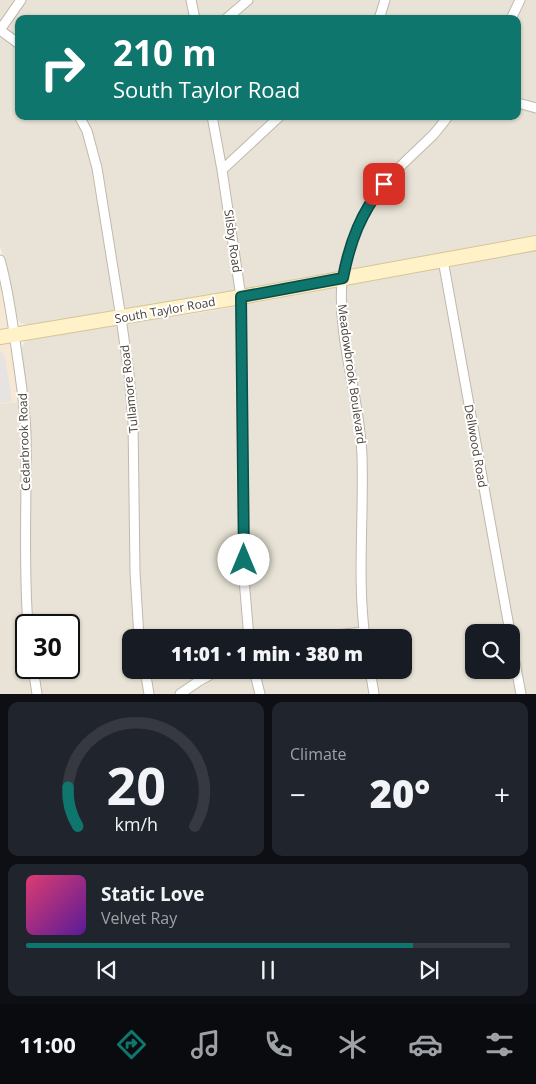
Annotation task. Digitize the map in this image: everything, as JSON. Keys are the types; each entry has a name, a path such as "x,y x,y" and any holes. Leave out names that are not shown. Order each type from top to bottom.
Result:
{"main road":[{"name":"South Taylor Road","path":"0,337 121,318 536,244"}],"street":[{"path":"15,41 0,30 21,0"},
{"path":"191,0 194,15"},
{"path":"231,15 248,0"},
{"path":"380,15 385,0"},
{"path":"513,15 520,0"},
{"path":"521,104 536,108"},
{"name":"Tullamore Road","path":"82,120 87,131 97,168 121,318 133,420 135,572 138,629"},
{"name":"Silsby Road","path":"213,120 241,297 244,579 248,629"},
{"path":"222,170 276,120"},
{"name":"Meadowbrook Boulevard","path":"364,629 361,570 363,485 361,435 343,325 343,278 346,260 363,214 392,173 435,133 445,120"},
{"name":"Cedarbrook Road","path":"0,260 14,335 26,431 25,559 28,614"},
{"name":"Dellwood Road","path":"443,260 509,624"},
{"path":"35,679 37,694"},
{"path":"146,679 149,694"},
{"path":"180,694 202,679"},
{"path":"256,679 260,694"},
{"path":"372,679 374,694"},
{"path":"518,679 521,694"}],"shaded area":[{"path":"0,0 536,0 536,239 28,325 20,323 15,315 7,268 0,247"},
{"path":"536,249 536,694 0,694 0,404 27,401 21,349 25,341 217,310 349,285 351,283"},
{"path":"0,280 18,402 0,404"},
{"path":"0,351 5,356 12,402 0,403"}],"route":[{"path":"244,560 241,297 343,278 350,246 363,214 384,184"}]}
